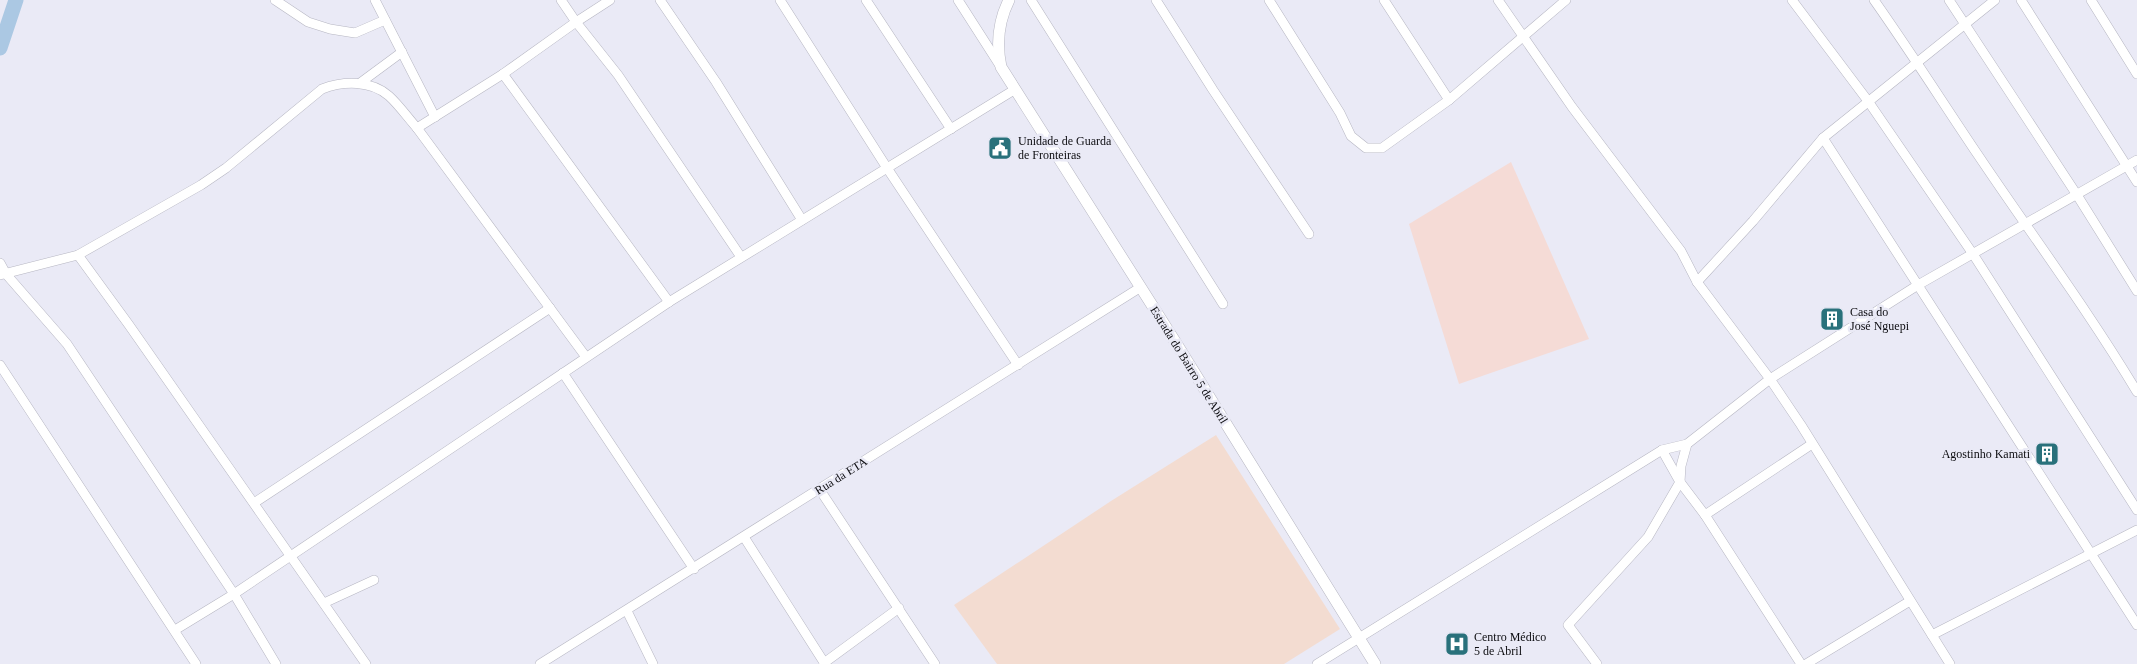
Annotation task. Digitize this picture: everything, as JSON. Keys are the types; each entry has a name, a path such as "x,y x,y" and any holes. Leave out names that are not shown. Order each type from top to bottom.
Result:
{"street":[{"path":"275,0 308,22 330,29 355,33 385,20"},
{"path":"375,0 435,117"},
{"path":"561,0 618,75 741,257"},
{"path":"417,128 502,74 610,0"},
{"path":"660,0 716,82 802,220"},
{"path":"780,0 887,168 1018,365"},
{"path":"866,0 951,129"},
{"path":"958,0 1001,67"},
{"path":"1001,67 997,48 1003,12 1009,0"},
{"path":"1031,0 1223,304"},
{"path":"1156,0 1213,90 1309,234"},
{"path":"1269,0 1340,112 1351,136 1366,148 1382,148 1449,100 1524,38 1566,0"},
{"path":"1384,0 1449,100"},
{"path":"1498,0 1572,107 1681,252 1697,282 1770,379 1950,664"},
{"path":"1792,0 1868,102 1973,254 2137,510"},
{"path":"1874,0 2104,337 2137,392"},
{"path":"1949,0 2077,194 2137,291"},
{"path":"1697,282 1753,221 1823,138 1995,0"},
{"path":"2021,0 2137,182"},
{"path":"2091,0 2137,74"},
{"path":"360,84 402,52"},
{"name":"Estrada do Bairro 5 de Abril","path":"1001,67 1141,287 1375,664"},
{"path":"502,74 669,302"},
{"path":"3,274 78,255 201,185 226,168 322,89 338,83 360,84 389,95 417,128 586,357"},
{"path":"176,630 234,594 669,302 1014,90"},
{"path":"1823,138 2137,625"},
{"path":"1317,664 1662,450 1688,444 1770,379 1918,285 2137,160"},
{"path":"78,255 129,324 366,664"},
{"path":"0,264 3,274 67,344 234,594 276,664"},
{"name":"Rua da ETA","path":"540,664 1141,287"},
{"path":"254,503 550,308"},
{"path":"0,365 75,482 176,630 196,664"},
{"path":"563,373 694,569"},
{"path":"1597,664 1568,625 1648,537 1680,482 1681,466 1688,444"},
{"path":"1705,515 1812,444"},
{"path":"1662,450 1680,482 1705,515 1801,664"},
{"path":"820,490 935,664"},
{"path":"1932,635 2137,530"},
{"path":"744,537 824,663 899,608"},
{"path":"324,603 374,580"},
{"path":"1806,664 1910,601"},
{"path":"627,611 653,664"}],"shaded area":[{"path":"1511,162 1589,339 1459,384 1409,224"},
{"path":"1216,435 1340,629 1284,664 997,664 954,605 1111,501"}],"waterway":[{"path":"0,48 16,0"}],"place":[{"name":"Unidade de Guarda de Fronteiras","path":"1000,148"},
{"name":"Casa do José Nguepi","path":"1832,319"},
{"name":"Agostinho Kamati","path":"2047,454"},
{"name":"Centro Médico 5 de Abril","path":"1457,644"}]}
